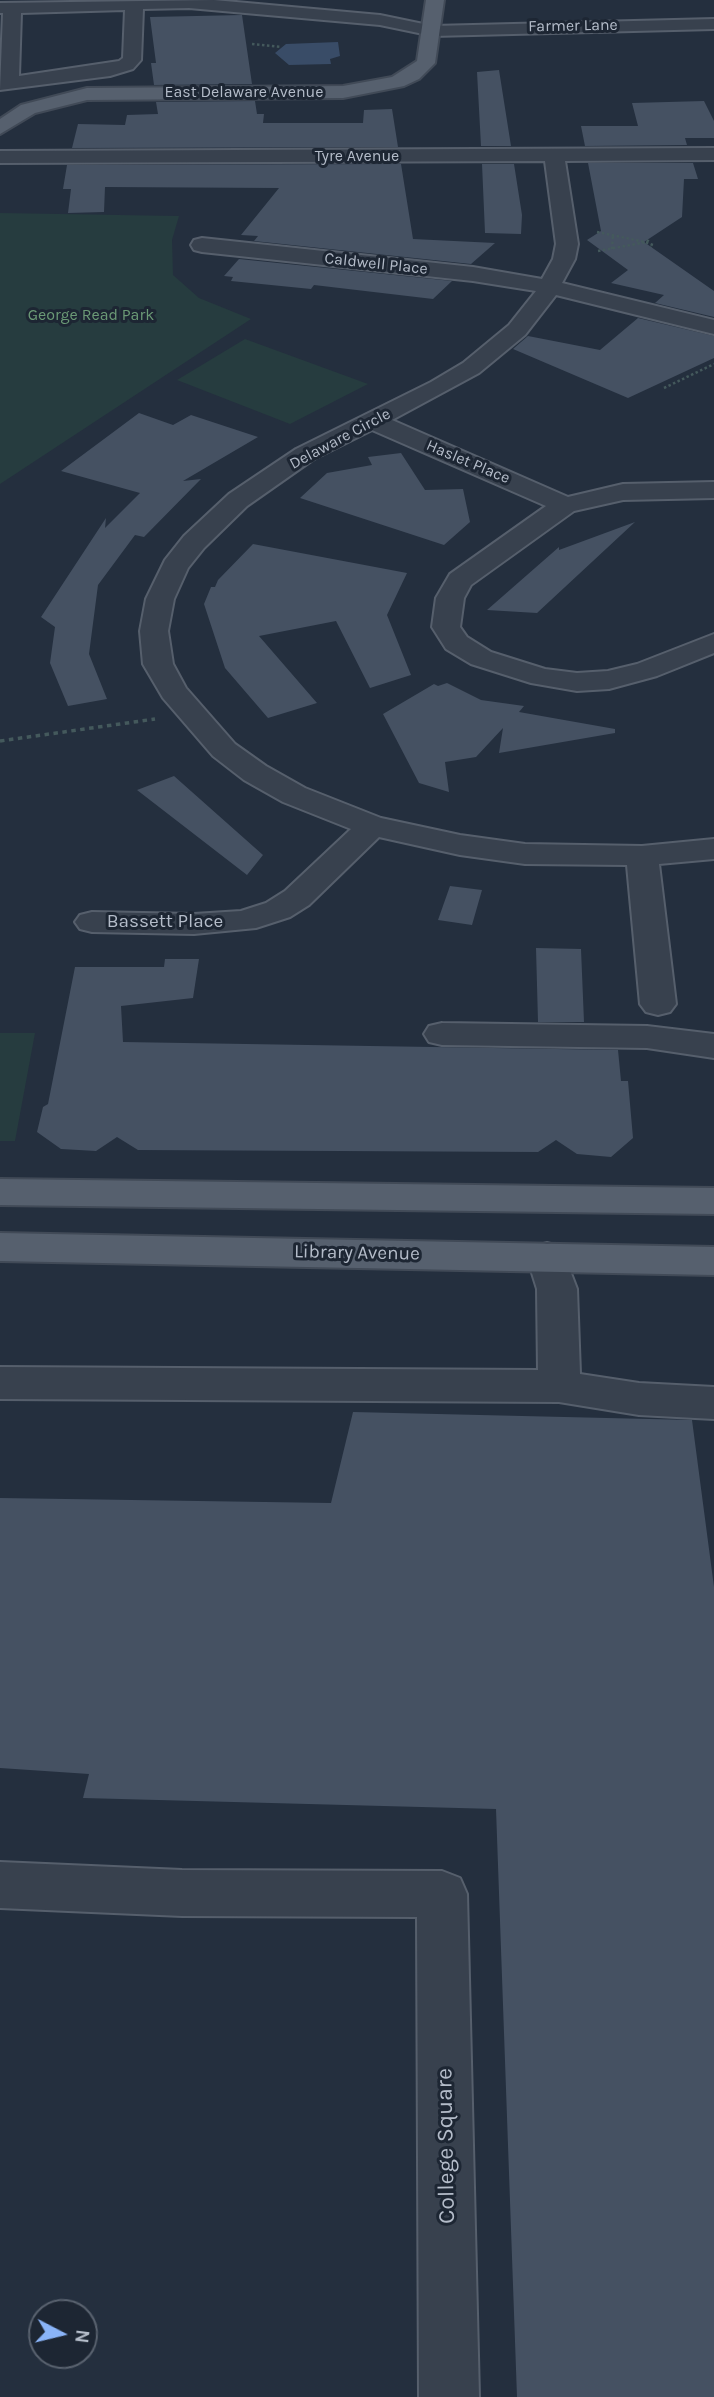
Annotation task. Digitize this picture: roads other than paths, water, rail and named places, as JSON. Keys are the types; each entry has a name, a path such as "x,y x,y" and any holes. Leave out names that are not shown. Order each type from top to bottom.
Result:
{"main road":[{"name":"East Delaware Avenue","path":"0,128 28,109 87,94 336,92 380,86 404,79 423,67 439,3"},
{"path":"0,1192 714,1201"},
{"name":"Library Avenue","path":"0,1247 714,1261"}],"street":[{"path":"134,4 132,60 126,65 110,70 4,83 6,8 134,4 189,3 303,6 359,19 408,13 439,3"},
{"path":"466,11 573,9"},
{"name":"Farmer Lane","path":"359,19 433,31 482,27 714,24"},
{"name":"Tyre Avenue","path":"0,157 714,154"},
{"name":"Delaware Circle","path":"554,156 567,244 564,259 550,287 517,330 471,368 440,387 305,454 238,500 194,542 175,566 160,599 154,631 158,664 173,692 224,750 255,773 294,795 372,826 460,845 525,854 642,856 714,849"},
{"name":"Caldwell Place","path":"202,245 473,274 550,287 714,327"},
{"name":"Haslet Place","path":"370,420 565,505"},
{"path":"714,490 623,492 565,505 460,580 450,598 446,615 446,627 456,643 481,658 510,669 577,682 609,680 647,670 714,643"},
{"name":"Bassett Place","path":"92,922 194,924 244,921 278,910 297,898 372,826"},
{"path":"642,856 659,1004"},
{"path":"442,1034 647,1037 714,1046"},
{"path":"547,1257 558,1289 559,1386"},
{"path":"0,1383 559,1386 639,1399 714,1403"},
{"name":"College Square","path":"0,1885 182,1893 442,1894 449,2397"}],"water":[{"path":"338,42 340,56 330,59 331,64 289,65 275,53 286,44"}],"park label":[{"name":"George Read Park","path":"91,315"}]}
